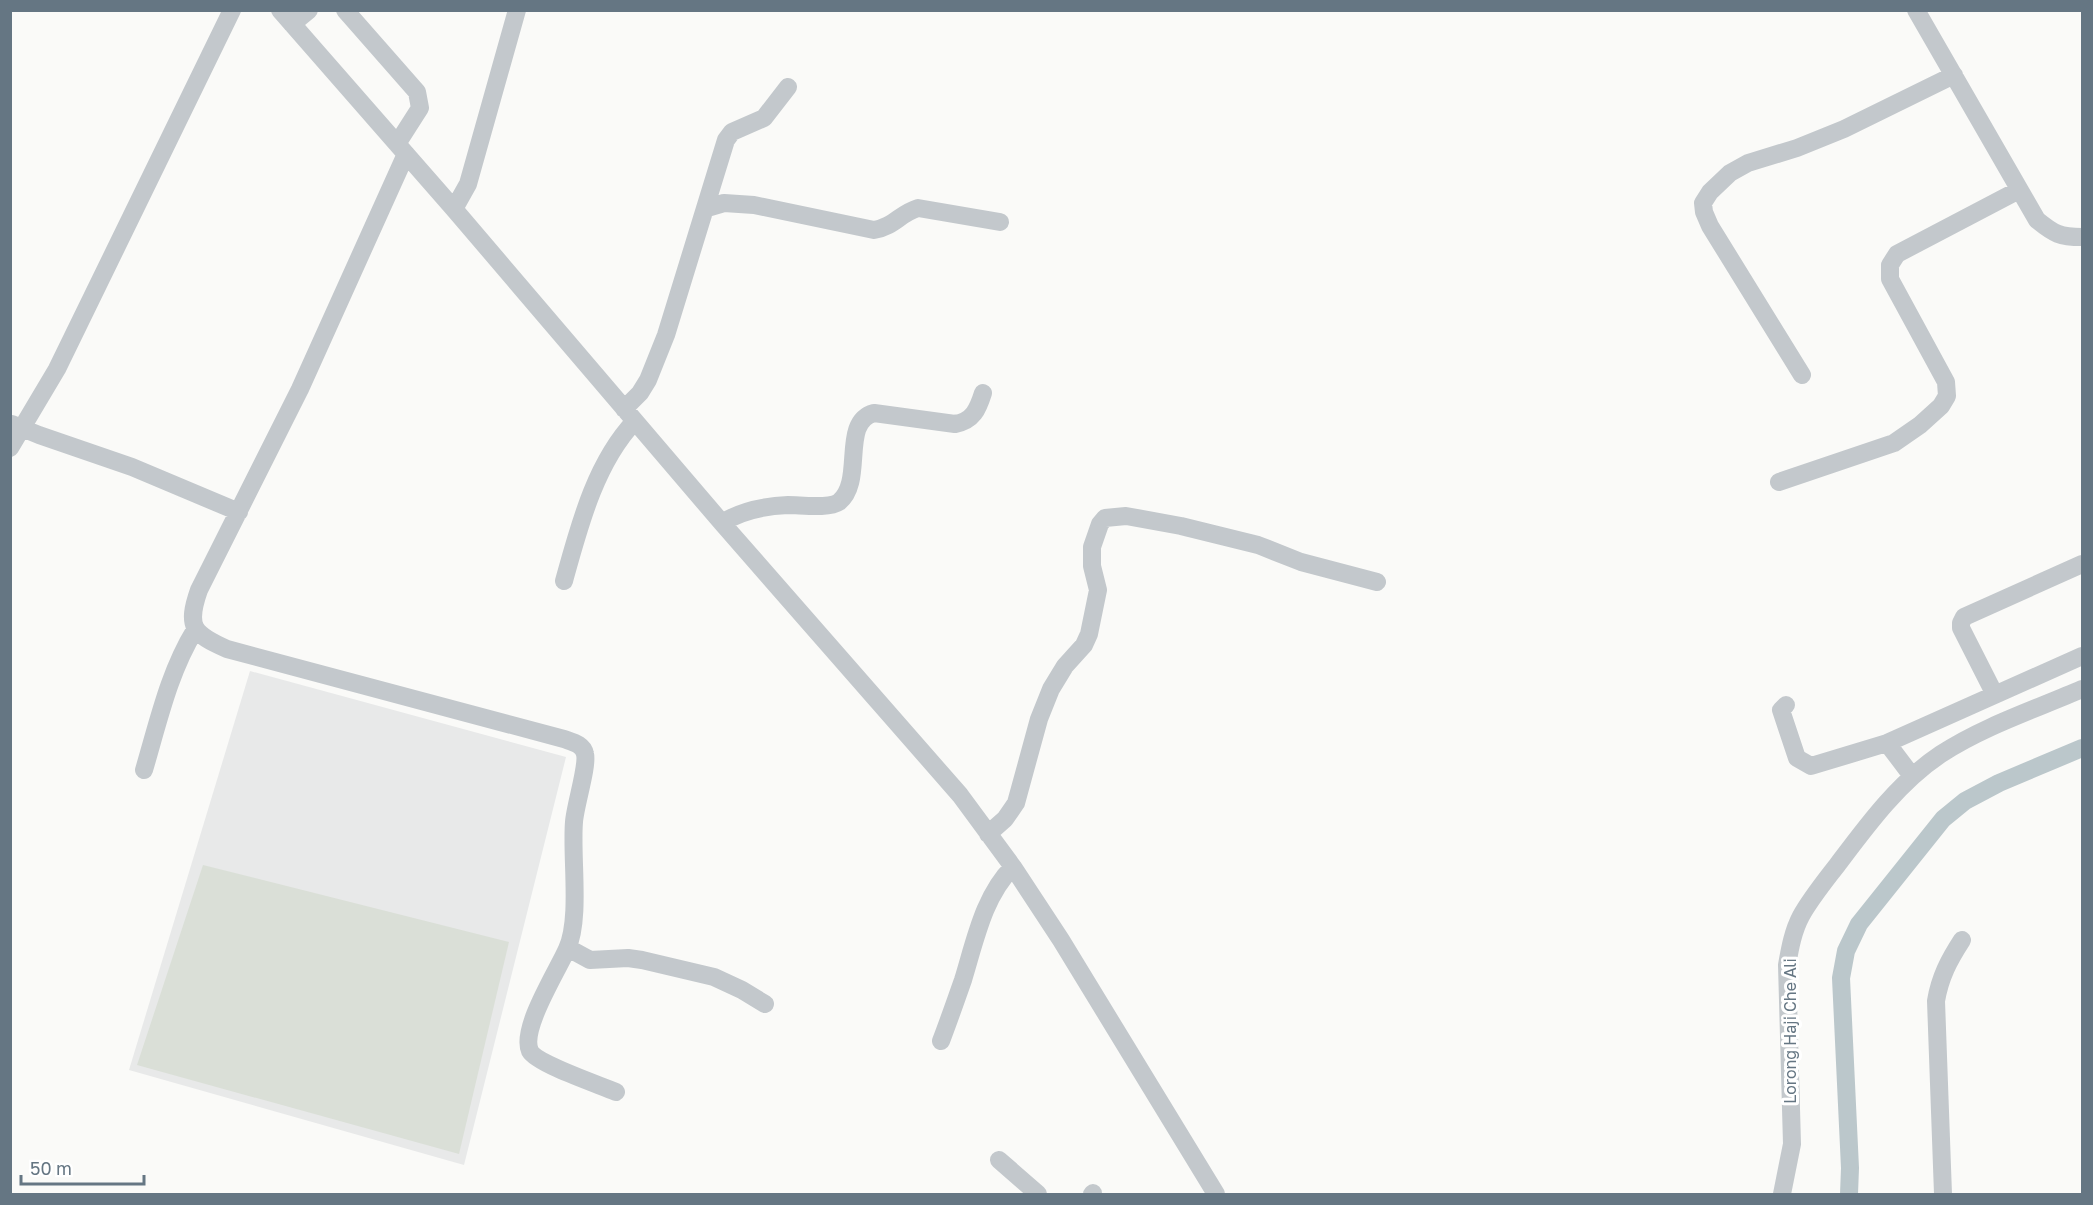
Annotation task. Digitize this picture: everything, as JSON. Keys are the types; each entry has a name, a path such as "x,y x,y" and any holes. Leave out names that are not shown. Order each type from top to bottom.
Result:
{"street":[{"path":"10,448 16,426 57,369 232,10"},
{"path":"309,10 286,17 960,795 1013,867 1060,940 1216,1194"},
{"path":"345,10 417,92 420,108 300,389 199,590 193,606 192,620 195,630 206,640 226,649 564,739 581,747 585,754 574,821 573,921 568,948 535,1017 529,1035 531,1052 546,1063 616,1092"},
{"path":"454,209 468,184 517,10"},
{"path":"1916,10 2037,220 2053,233 2067,237 2082,237"},
{"path":"1802,375 1710,226 1702,203 1730,173 1748,163 1797,148 1844,129 1954,75"},
{"path":"564,581 576,537 594,487 648,380 666,335 726,140 732,132 764,118 788,87"},
{"path":"1779,482 1894,443 1920,426 1941,406 1947,396 1946,382 1890,279 1890,265 1897,254 2019,190"},
{"path":"706,208 724,203 754,205 874,230 887,228 905,212 918,208 1000,222"},
{"path":"722,523 740,514 766,507 831,506 839,501 852,475 856,429 866,415 874,413 955,424 965,422 972,417 983,393"},
{"path":"16,426 132,467 239,512"},
{"path":"988,834 1005,819 1016,803 1036,731 1051,689 1065,666 1084,645 1089,634 1098,590 1092,566 1092,547 1100,524 1106,518 1126,516 1181,526 1258,545 1301,562 1377,582"},
{"path":"1994,693 1961,628 1964,617 2082,564"},
{"path":"144,770 169,686 185,645 195,630"},
{"path":"1786,705 1781,710 1797,758 1811,766 1887,743 1994,693 2082,656"},
{"name":"Lorong Haji Che Ali","path":"1782,1194 1792,1144 1787,965 1792,941 1801,917 1857,838 1912,776 1942,753 2082,689"},
{"path":"1887,743 1912,776"},
{"path":"941,1041 978,930 994,890 1013,867"},
{"path":"1943,1194 1936,1000 1948,961 1962,940"},
{"path":"568,948 590,960 628,958 714,977 765,1004"},
{"path":"999,1160 1038,1194"}],"shaded area":[{"path":"250,671 566,757 464,1165 129,1070"},
{"path":"203,865 509,942 459,1154 137,1065"}],"waterway":[{"path":"1849,1194 1850,1168 1841,978 1846,951 1859,924 1943,819 1965,801 1999,783 2082,748"}]}
